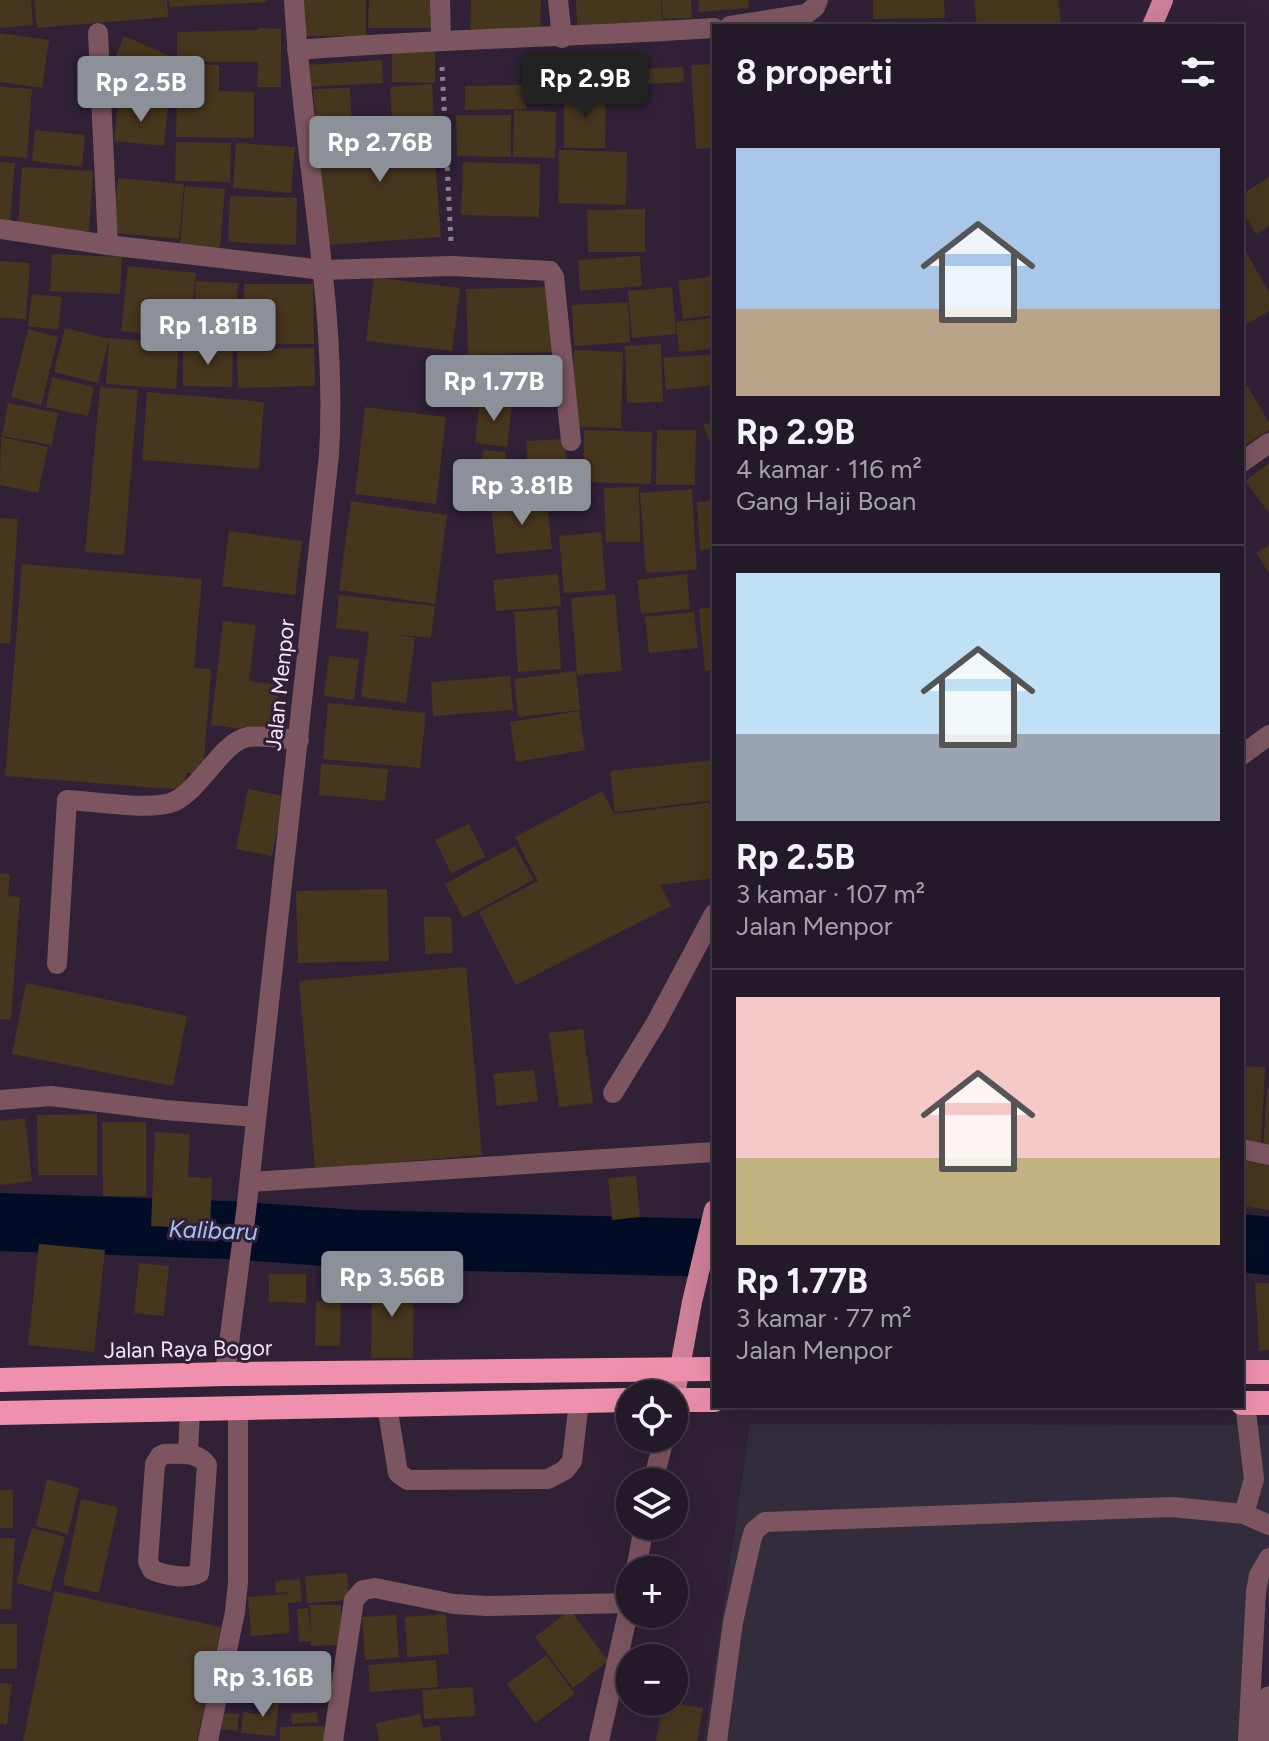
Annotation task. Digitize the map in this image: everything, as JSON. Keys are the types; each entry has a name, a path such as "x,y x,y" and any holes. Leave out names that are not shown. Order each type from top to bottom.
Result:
{"highway":[{"name":"Jalan Raya Bogor","path":"0,1380 225,1374 712,1369"},
{"path":"1244,1372 1269,1372"},
{"path":"688,1400 712,1400"},
{"path":"0,1413 616,1401"}],"main road":[{"path":"1153,24 1163,0"},
{"path":"677,1380 712,1219"}],"street":[{"name":"Jalan Menpor","path":"225,1374 250,1182 299,740 332,405 323,270 294,0"},
{"path":"440,0 441,39"},
{"path":"558,0 562,38"},
{"path":"743,24 806,14 818,0"},
{"path":"297,50 441,39 562,38 712,28"},
{"path":"98,33 108,245"},
{"path":"0,229 323,270 452,266 547,270 553,274 571,441"},
{"path":"1244,461 1269,443"},
{"path":"1244,754 1269,735"},
{"path":"57,964 67,800 161,806 176,801 190,791 230,748 246,737 299,740"},
{"path":"613,1093 656,1023 712,918"},
{"path":"0,1100 51,1096 256,1117"},
{"path":"1244,1149 1269,1155"},
{"path":"250,1182 712,1152"},
{"path":"387,1405 398,1473 408,1480 548,1479 565,1470 572,1461 579,1402"},
{"path":"1244,1514 1254,1479 1252,1403"},
{"path":"208,1741 235,1612 238,1582 238,1409"},
{"path":"188,1454 190,1410"},
{"path":"164,1454 188,1454 204,1459 207,1465 199,1573 194,1576 162,1574 152,1570 148,1561 155,1464 164,1454"},
{"path":"717,1741 733,1622 754,1531 765,1522 1172,1507 1244,1514 1269,1525"},
{"path":"1248,1741 1256,1592 1259,1575 1269,1558"},
{"path":"333,1741 354,1600 363,1590 375,1588 454,1604 487,1606 616,1603"},
{"path":"599,1741 624,1628"},
{"path":"1267,1741 1269,1696"}],"path":[{"path":"441,39 452,266"}],"shaded area":[{"path":"750,1424 1269,1425 1269,1595 1265,1598 1252,1741 704,1741"}],"building":[{"path":"0,0 31,0 33,25 0,28"},
{"path":"34,0 167,0 168,17 37,28"},
{"path":"169,0 267,0 267,2 170,7"},
{"path":"303,0 366,0 366,36 303,36"},
{"path":"369,0 431,0 430,28 368,28"},
{"path":"471,0 541,0 540,32 470,29"},
{"path":"576,0 661,0 662,22 577,25"},
{"path":"662,0 691,0 692,18 663,19"},
{"path":"698,0 748,0 749,8 699,12"},
{"path":"873,0 944,0 945,18 873,19"},
{"path":"974,0 1058,0 1061,22 977,24"},
{"path":"281,29 281,87 257,87 258,62 177,62 177,32"},
{"path":"0,33 49,40 42,88 0,82"},
{"path":"124,36 170,56 154,93 109,73"},
{"path":"392,49 435,49 435,83 392,82"},
{"path":"382,60 383,83 307,87 306,65"},
{"path":"178,64 219,65 219,91 254,92 254,138 176,137"},
{"path":"712,64 712,148 696,149 691,65"},
{"path":"683,67 684,82 575,87 574,72"},
{"path":"432,84 434,120 392,123 390,87"},
{"path":"525,85 526,109 465,110 465,86"},
{"path":"0,87 32,89 27,158 0,156"},
{"path":"350,88 352,126 316,128 313,89"},
{"path":"564,93 606,93 605,148 564,148"},
{"path":"118,102 168,107 164,146 114,141"},
{"path":"514,110 556,112 555,158 513,157"},
{"path":"456,115 511,115 511,157 457,156"},
{"path":"432,122 441,237 327,245 318,131"},
{"path":"35,130 85,135 82,167 32,161"},
{"path":"176,142 231,143 230,182 175,181"},
{"path":"236,143 295,147 291,193 233,188"},
{"path":"559,150 627,152 626,205 558,203"},
{"path":"0,162 15,163 10,221 0,220"},
{"path":"463,162 540,164 539,217 461,215"},
{"path":"22,167 93,171 89,231 18,227"},
{"path":"1269,177 1269,226 1256,234 1244,213 1244,193"},
{"path":"118,178 184,184 179,239 113,233"},
{"path":"185,186 225,189 220,248 180,244"},
{"path":"230,196 297,198 296,245 228,242"},
{"path":"645,209 645,252 588,252 587,210"},
{"path":"1244,253 1269,292 1269,311 1244,326"},
{"path":"52,254 122,257 120,294 50,291"},
{"path":"640,256 642,286 580,291 578,260"},
{"path":"0,261 30,263 26,319 0,318"},
{"path":"128,266 196,273 189,339 121,331"},
{"path":"712,276 712,315 683,319 678,281"},
{"path":"374,277 460,288 452,351 366,341"},
{"path":"196,281 238,283 234,342 193,340"},
{"path":"244,284 313,284 314,344 244,344"},
{"path":"550,287 552,352 468,355 466,289"},
{"path":"672,287 676,334 632,338 628,291"},
{"path":"32,294 62,297 58,330 28,326"},
{"path":"628,302 630,342 574,346 572,305"},
{"path":"712,318 712,349 679,352 676,322"},
{"path":"65,328 109,339 98,383 54,372"},
{"path":"28,329 58,337 41,405 11,397"},
{"path":"109,338 179,343 176,389 106,384"},
{"path":"661,344 663,402 627,403 625,346"},
{"path":"183,347 233,348 232,387 183,386"},
{"path":"314,348 315,386 238,388 237,349"},
{"path":"574,350 623,352 621,428 572,427"},
{"path":"712,354 712,385 666,390 663,358"},
{"path":"475,355 537,355 537,388 475,389"},
{"path":"52,377 94,387 88,416 46,407"},
{"path":"1247,385 1269,423 1269,430 1244,446 1244,387"},
{"path":"100,387 138,390 124,555 85,552"},
{"path":"147,392 264,402 259,469 142,460"},
{"path":"480,400 512,403 507,447 475,443"},
{"path":"8,403 58,413 52,445 2,436"},
{"path":"365,407 446,417 436,504 355,494"},
{"path":"712,422 712,448 703,425"},
{"path":"584,430 652,432 651,484 583,482"},
{"path":"657,430 696,430 695,485 656,485"},
{"path":"1,437 48,447 38,493 0,485"},
{"path":"565,439 567,488 529,490 526,441"},
{"path":"483,450 506,452 504,482 481,480"},
{"path":"1269,463 1269,513 1245,481"},
{"path":"639,487 640,542 606,542 604,488"},
{"path":"692,489 697,570 646,573 640,493"},
{"path":"547,500 552,549 496,554 491,505"},
{"path":"351,501 447,515 435,604 339,590"},
{"path":"712,501 712,549 700,550 697,502"},
{"path":"0,518 18,519 10,643 0,643"},
{"path":"229,531 302,541 295,595 222,586"},
{"path":"601,532 606,590 564,593 559,536"},
{"path":"1269,545 1269,573 1256,553"},
{"path":"22,564 202,579 194,668 211,669 203,774 186,773 185,790 5,776"},
{"path":"558,574 561,606 496,611 493,580"},
{"path":"687,574 690,609 641,614 637,580"},
{"path":"615,594 622,671 577,675 571,598"},
{"path":"339,595 435,606 431,638 394,634 415,638 406,703 361,697 369,632 336,628"},
{"path":"712,607 712,670 705,671 699,609"},
{"path":"557,609 561,669 518,672 514,612"},
{"path":"694,612 698,648 649,653 645,617"},
{"path":"223,621 256,625 249,681 279,685 274,733 211,725"},
{"path":"329,656 359,659 354,700 324,696"},
{"path":"576,671 580,710 518,717 514,679"},
{"path":"510,676 513,710 433,716 431,682"},
{"path":"328,703 426,713 420,768 323,759"},
{"path":"579,711 585,750 516,762 510,722"},
{"path":"712,760 712,800 615,812 610,771"},
{"path":"321,764 388,769 385,801 319,795"},
{"path":"248,789 284,796 272,856 236,849"},
{"path":"602,791 614,814 712,802 712,878 660,885 671,906 516,985 479,912 538,881 515,837"},
{"path":"469,824 485,857 451,873 435,840"},
{"path":"515,846 533,880 463,918 445,884"},
{"path":"0,873 10,874 8,896 20,897 11,1020 0,1019"},
{"path":"387,889 389,961 298,963 296,891"},
{"path":"424,917 451,917 453,953 425,954"},
{"path":"466,967 482,1155 315,1169 299,981"},
{"path":"26,983 187,1016 173,1086 12,1054"},
{"path":"583,1029 593,1103 559,1107 549,1033"},
{"path":"1244,1066 1265,1067 1261,1144 1244,1144"},
{"path":"534,1070 538,1101 497,1106 493,1074"},
{"path":"1267,1089 1269,1149 1263,1149"},
{"path":"97,1114 97,1175 38,1175 37,1115"},
{"path":"25,1118 32,1181 0,1185 0,1121"},
{"path":"102,1122 146,1122 146,1196 103,1196"},
{"path":"155,1132 190,1134 188,1177 212,1178 210,1229 151,1226"},
{"path":"1244,1158 1269,1162 1269,1210 1244,1206"},
{"path":"636,1176 640,1217 612,1220 608,1178"},
{"path":"39,1244 105,1250 94,1352 28,1345"},
{"path":"139,1263 169,1266 164,1316 134,1313"},
{"path":"269,1274 306,1274 306,1303 269,1302"},
{"path":"372,1280 414,1281 413,1358 371,1358"},
{"path":"1255,1283 1269,1283 1269,1350 1259,1351"},
{"path":"316,1301 341,1301 340,1346 315,1346"},
{"path":"47,1479 79,1488 68,1534 36,1526"},
{"path":"0,1490 13,1490 13,1528 0,1528"},
{"path":"81,1499 118,1507 99,1593 63,1585"},
{"path":"32,1528 65,1537 50,1592 16,1583"},
{"path":"0,1538 15,1538 11,1610 0,1609"},
{"path":"347,1573 349,1600 307,1603 305,1576"},
{"path":"300,1579 302,1602 288,1603 290,1633 251,1636 248,1597 288,1594 276,1593 275,1581"},
{"path":"54,1591 221,1627 197,1741 23,1741"},
{"path":"310,1605 341,1605 342,1645 311,1646 311,1641 299,1642 297,1609 308,1608 311,1638"},
{"path":"570,1610 608,1661 573,1688 535,1637"},
{"path":"446,1614 449,1654 407,1657 405,1617"},
{"path":"396,1615 399,1657 365,1660 362,1617"},
{"path":"0,1624 17,1624 17,1669 0,1669"},
{"path":"546,1655 575,1694 535,1723 507,1684"},
{"path":"275,1660 275,1688 232,1689 230,1661"},
{"path":"436,1660 438,1687 370,1692 368,1665"},
{"path":"333,1672 336,1701 284,1704 282,1675"},
{"path":"0,1683 12,1684 7,1725 0,1724"},
{"path":"473,1687 475,1716 424,1719 422,1690"},
{"path":"269,1693 280,1694 275,1736 241,1733 243,1712 267,1715"},
{"path":"688,1706 703,1708 697,1741 656,1741 660,1716 688,1716"},
{"path":"317,1712 318,1722 292,1724 291,1714"},
{"path":"223,1713 239,1714 237,1731 221,1729"},
{"path":"420,1714 423,1728 439,1725 441,1741 379,1741 376,1723"},
{"path":"324,1726 325,1741 280,1741 280,1727"}],"waterway":[{"name":"Kalibaru","path":"0,1222 227,1230 356,1239 712,1248"},
{"name":"Kalibaru","path":"1244,1243 1269,1246"}]}
